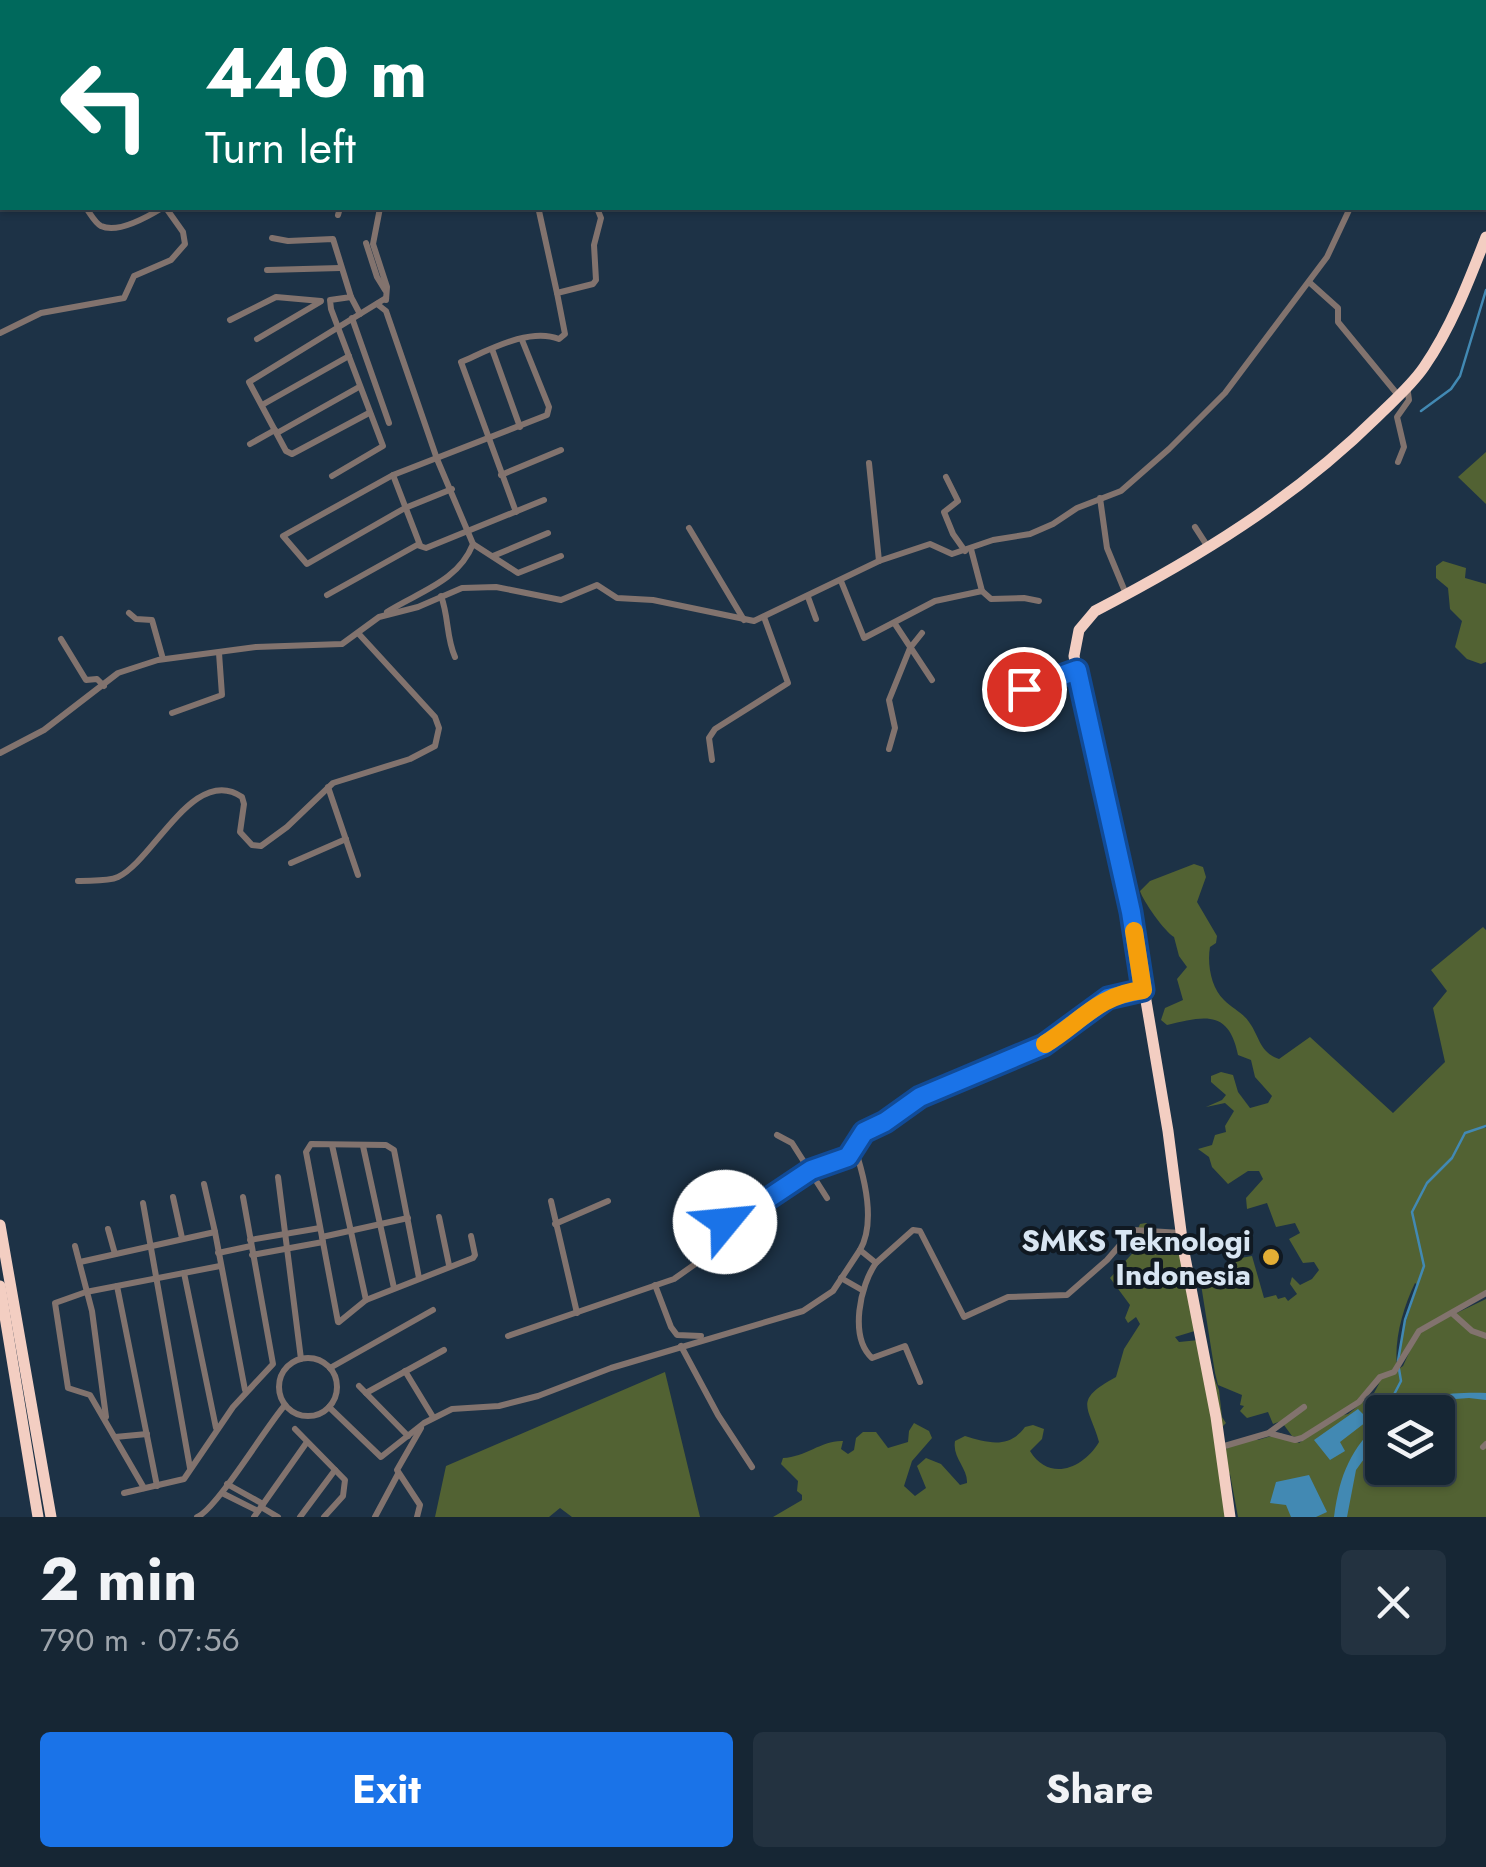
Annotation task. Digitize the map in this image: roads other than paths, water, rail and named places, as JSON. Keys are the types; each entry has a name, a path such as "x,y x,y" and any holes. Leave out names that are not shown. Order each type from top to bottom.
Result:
{"highway":[{"path":"1230,1516 1131,912 1074,646 1084,621 1095,611 1210,549 1308,478 1403,391 1440,341 1486,236"},
{"path":"0,1225 51,1517"},
{"path":"0,1286 38,1517"}],"street":[{"path":"88,210 98,224 108,227 140,221 160,210"},
{"path":"0,333 47,311 124,298 134,276 171,260 185,244 183,232 166,210"},
{"path":"0,752 44,730 123,670 163,659 219,652 342,644 442,582 461,565 473,544 437,459 386,311 386,294 373,249 380,210"},
{"path":"557,293 596,280 594,245 602,218 598,210"},
{"path":"379,618 418,607 458,589 488,586 561,600 597,585 617,598 687,606 744,622 764,617 879,561 934,543 952,554 1041,530 1076,508 1120,491 1203,417 1328,258 1349,210"},
{"path":"516,512 461,362 546,333 559,338 565,334 539,211"},
{"path":"272,238 333,238 389,422"},
{"path":"366,243 386,294"},
{"path":"268,270 340,268"},
{"path":"1309,282 1338,308 1338,322 1408,400 1397,418 1404,447 1398,462"},
{"path":"369,412 295,454 286,451 249,384 252,378 376,304 386,294"},
{"path":"230,320 276,297 325,301 351,297"},
{"path":"325,301 382,448 332,476"},
{"path":"257,340 325,301"},
{"path":"376,304 386,311"},
{"path":"452,489 406,508 307,564 283,536 392,475 520,427 550,411 522,340"},
{"path":"492,349 520,427"},
{"path":"262,405 349,356"},
{"path":"250,444 359,387"},
{"path":"501,476 561,450"},
{"path":"869,462 879,561"},
{"path":"392,475 420,546"},
{"path":"946,477 958,501 944,512 953,534 968,550 982,591 992,599 1040,601"},
{"path":"1100,498 1106,548 1126,595"},
{"path":"327,595 417,545 426,548 544,500"},
{"path":"690,528 744,622"},
{"path":"1195,528 1210,549"},
{"path":"492,556 548,533"},
{"path":"473,544 518,573 561,556"},
{"path":"841,580 864,638 935,602 982,591"},
{"path":"441,596 455,657"},
{"path":"808,597 816,619"},
{"path":"129,613 136,619 152,620 163,659"},
{"path":"712,760 709,738 715,729 788,682 764,617"},
{"path":"895,624 932,680"},
{"path":"889,749 895,728 889,700 910,648 922,632"},
{"path":"78,881 118,877 138,861 188,806 210,792 228,790 242,797 240,832 256,846 267,843 328,787 344,778 428,752 438,742 440,728 435,717 358,633"},
{"path":"61,639 86,680 97,679 104,686"},
{"path":"172,712 222,695 219,652"},
{"path":"1000,663 1021,690 1077,670"},
{"path":"328,787 358,875"},
{"path":"291,863 346,839"},
{"path":"508,1336 680,1276 723,1245 728,1215 766,1200 811,1170 848,1157 864,1132 920,1097 1044,1045 1108,998 1143,990"},
{"path":"777,1135 790,1141 827,1198"},
{"path":"419,1278 394,1150 386,1146 311,1144 306,1149 338,1322 366,1300 474,1257 471,1236"},
{"path":"332,1145 366,1300"},
{"path":"362,1146 394,1288"},
{"path":"329,1407 381,1457 424,1423 452,1409 499,1406 538,1396 611,1368 803,1311 828,1296 868,1232 855,1148"},
{"path":"278,1177 301,1359"},
{"path":"204,1184 246,1392"},
{"path":"174,1197 182,1238"},
{"path":"124,1493 180,1481 246,1392 272,1368 243,1197"},
{"path":"551,1201 577,1312"},
{"path":"555,1224 608,1202"},
{"path":"143,1203 190,1470"},
{"path":"439,1217 449,1266"},
{"path":"218,1252 251,1247 288,1248 348,1229 408,1218"},
{"path":"706,1223 725,1220"},
{"path":"108,1229 115,1254"},
{"path":"920,1382 906,1346 872,1358 866,1352 861,1329 863,1290 876,1264 913,1230 920,1231 964,1317 1008,1297 1067,1295 1088,1279 1133,1230 1181,1233"},
{"path":"80,1262 215,1232"},
{"path":"251,1247 287,1234 322,1236"},
{"path":"75,1246 104,1388 106,1421"},
{"path":"860,1250 876,1264"},
{"path":"104,1388 73,1392 68,1388 55,1303 86,1292 220,1266"},
{"path":"184,1272 216,1429"},
{"path":"841,1278 863,1290"},
{"path":"656,1285 671,1327 678,1335 716,1335"},
{"path":"118,1286 157,1486"},
{"path":"1269,1433 1295,1440 1302,1438 1360,1402 1378,1378 1394,1372 1402,1363 1416,1334 1486,1293"},
{"path":"330,1368 433,1310"},
{"path":"1454,1314 1472,1332 1486,1336"},
{"path":"680,1346 752,1467"},
{"path":"408,1436 362,1390 444,1350"},
{"path":"301,1359 322,1361 330,1368 337,1388 329,1407 312,1416 292,1412 285,1405 279,1384 290,1364 301,1359"},
{"path":"405,1371 433,1417"},
{"path":"87,1392 144,1488"},
{"path":"197,1517 214,1504 285,1405"},
{"path":"1221,1447 1269,1433 1304,1407"},
{"path":"375,1517 398,1474 398,1466 424,1423"},
{"path":"296,1430 345,1480 343,1496 324,1517"},
{"path":"114,1437 147,1434"},
{"path":"259,1510 307,1442"},
{"path":"300,1517 335,1470"},
{"path":"398,1474 420,1506 416,1517"},
{"path":"227,1484 259,1510"},
{"path":"222,1492 278,1517"}],"water":[{"path":"1486,1393 1486,1400 1445,1395"},
{"path":"1358,1409 1365,1416 1365,1423 1340,1442 1345,1451 1330,1460 1314,1440"},
{"path":"1365,1438 1365,1458 1356,1470 1347,1517 1334,1517 1340,1487"},
{"path":"1309,1475 1327,1512 1316,1517 1291,1517 1286,1505 1270,1503 1276,1482"}],"waterway":[{"path":"1421,411 1451,389 1460,376 1486,290"},
{"path":"1398,1361 1405,1320 1424,1266 1412,1212 1427,1183 1452,1158 1465,1133 1486,1126"},
{"path":"1394,1395 1401,1381 1399,1369"}],"place":[{"name":"SMKS Teknologi Indonesia","path":"1271,1257"}]}
